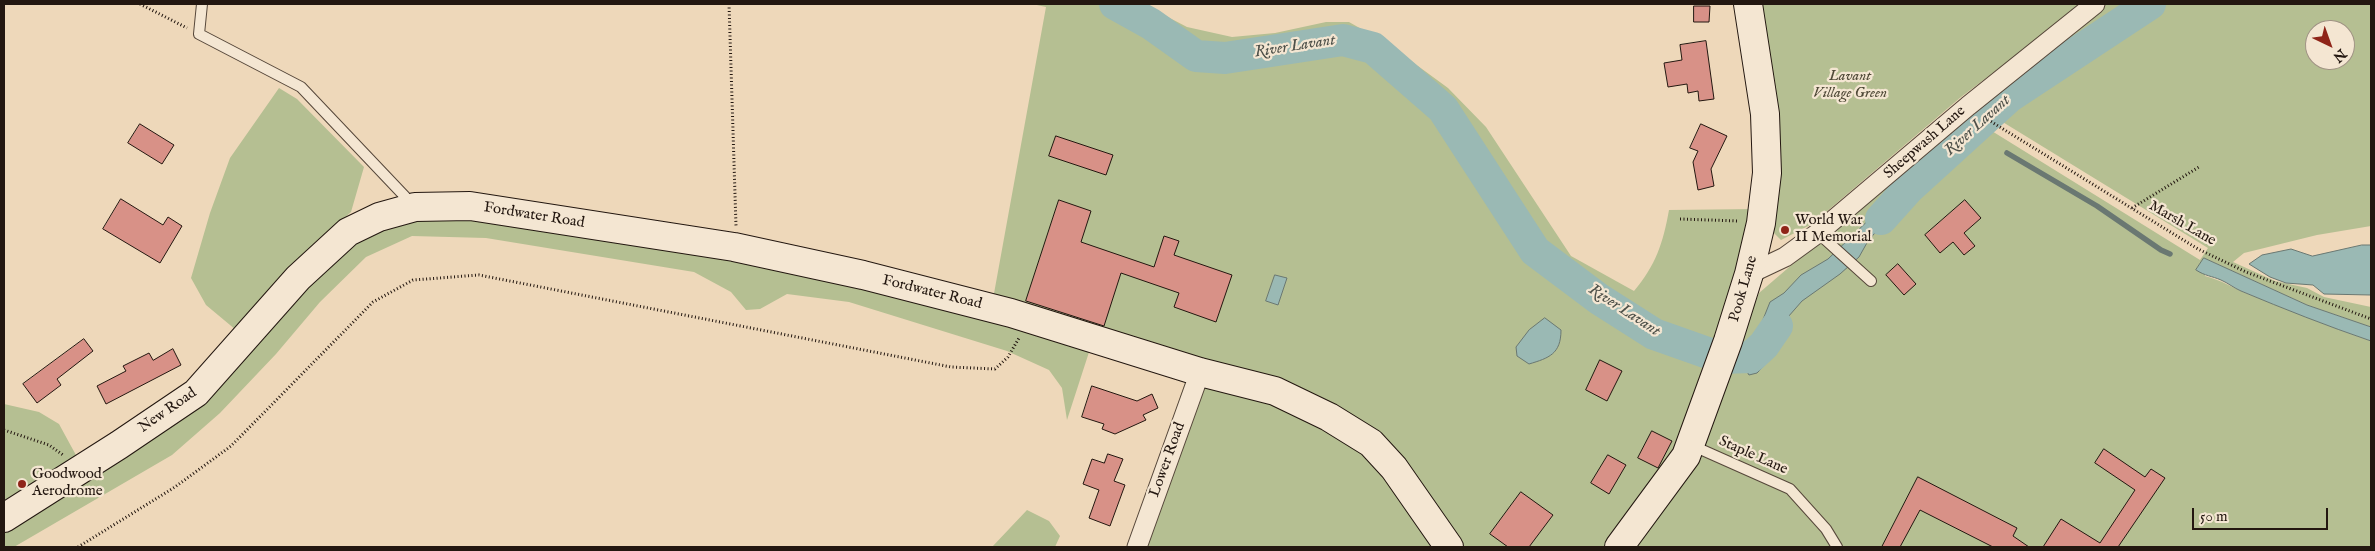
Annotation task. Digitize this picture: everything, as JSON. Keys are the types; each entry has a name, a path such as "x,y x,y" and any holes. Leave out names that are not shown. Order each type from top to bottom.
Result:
{"street":[{"name":"Pook Lane","path":"1620,547 1686,456 1728,341 1749,274 1761,223 1767,174 1765,114 1748,4"},
{"name":"Sheepwash Lane","path":"1749,274 1825,239 1968,106 2095,4"},
{"name":"Fordwater Road","path":"348,232 378,217 415,207 470,206 734,247 863,275 1010,313 1200,372 1275,392 1329,417 1371,443 1394,468 1448,547"},
{"name":"New Road","path":"4,518 196,393 298,278 348,232"},
{"name":"Lower Road","path":"1136,547 1200,372"}],"lane":[{"path":"202,4 199,34 301,87 415,207"},
{"path":"1825,239 1871,281"},
{"name":"Staple Lane","path":"1690,445 1790,489 1826,529 1837,547"}],"path":[{"path":"140,4 199,34"},
{"path":"729,4 736,232 734,247"},
{"name":"Marsh Lane","path":"1979,114 2198,248 2246,272 2371,319"},
{"path":"2132,208 2199,167"},
{"path":"1680,219 1761,223"},
{"path":"78,547 176,487 231,446 373,302 413,280 479,275 951,367 995,369 1008,357 1023,331"},
{"path":"4,430 48,445 82,469"}],"green space":[{"path":"1032,4 1143,4 1187,27 1232,37 1275,33 1326,22 1349,22 1388,44 1448,88 1486,127 1571,256 1634,291 1648,272 1658,253 1669,210 1756,209 1681,454 1613,547 1129,547 1188,374 993,299 1046,7"},
{"name":"Lavant Village Green","path":"1756,4 2084,4 1961,97 1812,224 1781,240 1770,229"},
{"path":"2099,4 2371,4 2371,226 2317,235 2244,253 2233,262 2275,281 2307,288 2324,297 2371,307 2371,327 2307,305 2204,258 2205,276 2371,341 2371,547 1631,547 1721,394 1759,293 1966,115 2200,260 2208,248 1975,105"},
{"path":"279,88 297,99 364,167 351,212 287,270 236,330 206,305 191,278 210,213 230,158"},
{"path":"465,214 734,259 863,284 1091,346 1067,420 1062,388 1049,370 1007,351 849,302 787,294 760,309 746,310 731,292 694,272 486,238 412,236 366,257 320,302 276,354 220,413 172,455 14,547 4,547 4,529 204,399 306,285 354,238 378,225"},
{"name":"Goodwood Aerodrome","path":"4,404 39,412 59,424 77,457 4,503"},
{"path":"1027,510 1049,521 1060,536 1055,547 992,547"}],"water":[{"path":"1911,186 1910,192 1868,241 1859,257 1840,274 1802,301 1788,317 1763,367 1757,373 1749,375 1744,367 1770,302 1784,293 1801,275 1828,259 1903,187"},
{"path":"2362,245 2371,245 2371,295 2324,294 2313,285 2286,283 2270,277 2249,264 2262,255 2291,249 2312,256"},
{"path":"2204,258 2307,305 2371,327 2371,341 2273,304 2241,291 2221,280 2205,275 2196,270"},
{"path":"1275,275 1287,278 1278,305 1266,301"},
{"path":"1545,318 1561,330 1559,345 1548,357 1529,364 1517,356 1516,347 1529,330"}],"building":[{"path":"1694,6 1710,6 1709,22 1694,22"},
{"path":"1706,41 1714,99 1699,101 1698,91 1688,93 1687,84 1668,87 1664,63 1682,60 1680,45"},
{"path":"140,124 174,145 162,164 128,143"},
{"path":"1701,124 1727,136 1711,169 1714,186 1698,190 1693,162 1698,151 1690,148"},
{"path":"1056,136 1113,155 1106,175 1049,156"},
{"path":"121,199 163,225 168,217 182,226 160,263 103,229"},
{"path":"1059,200 1091,211 1081,242 1154,267 1164,236 1179,241 1174,255 1232,275 1216,322 1174,307 1179,293 1121,273 1104,326 1026,301"},
{"path":"1965,200 1981,218 1964,233 1975,246 1964,255 1953,242 1940,253 1925,235"},
{"path":"1898,264 1916,284 1904,295 1886,275"},
{"path":"84,339 93,351 57,379 61,385 37,403 23,384"},
{"path":"173,349 181,365 106,404 97,386 126,371 123,366 149,353 153,360"},
{"path":"1600,360 1622,371 1607,401 1586,390"},
{"path":"1092,386 1137,401 1152,394 1158,408 1143,415 1146,420 1115,434 1102,429 1104,424 1082,417"},
{"path":"1652,431 1672,441 1658,468 1638,458"},
{"path":"2104,449 2145,477 2151,469 2165,478 2118,547 2043,547 2061,519 2100,543 2135,490 2095,463"},
{"path":"1108,454 1123,459 1114,481 1125,485 1110,526 1089,518 1099,490 1083,484 1092,459 1104,463"},
{"path":"1608,455 1626,465 1609,494 1591,483"},
{"path":"1918,477 2017,528 2013,536 2029,547 1993,547 1920,510 1900,547 1882,547"},
{"path":"1521,492 1553,515 1529,547 1508,547 1490,534"}],"waterway":[{"name":"River Lavant","path":"1115,4 1151,24 1196,56 1225,58 1343,40 1373,48 1443,109 1535,251 1599,299 1654,334 1722,358 1751,357 1764,345 1777,326"},
{"name":"River Lavant","path":"1881,219 1908,189 2009,97 2150,4"},
{"path":"2007,153 2097,206 2161,250 2170,254"}],"place":[{"name":"World War II Memorial","path":"1785,230"},
{"name":"Goodwood Aerodrome","path":"22,484"}]}
